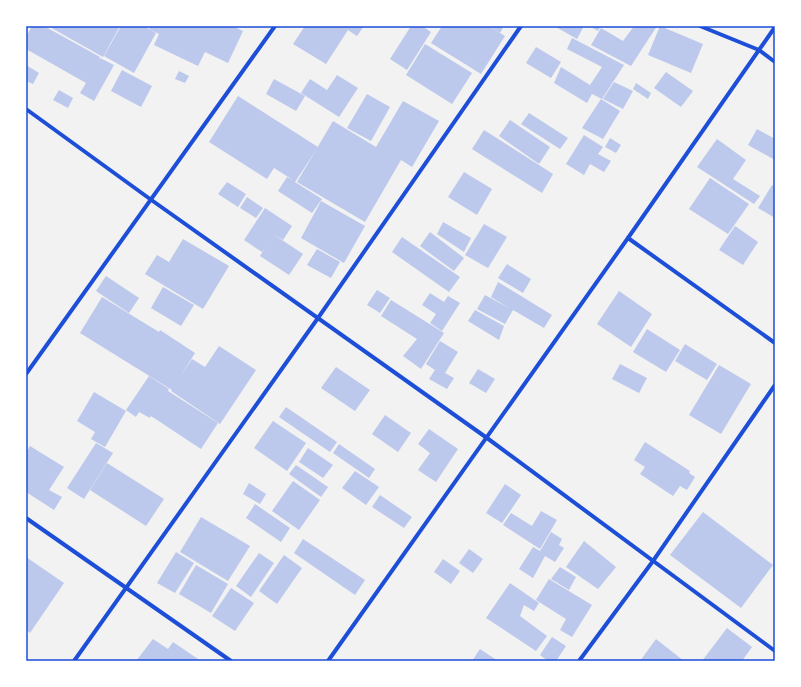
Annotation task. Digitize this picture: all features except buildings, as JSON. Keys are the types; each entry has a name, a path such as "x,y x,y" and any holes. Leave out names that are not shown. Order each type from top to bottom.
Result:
{"street":[{"path":"26,374 275,26"},
{"path":"74,661 318,318 521,26"},
{"path":"700,26 759,50 775,62"},
{"path":"328,661 487,438 775,27"},
{"path":"26,109 150,199 487,438 775,651"},
{"path":"628,238 775,343"},
{"path":"579,661 653,561 775,385"},
{"path":"26,518 231,661"}]}
